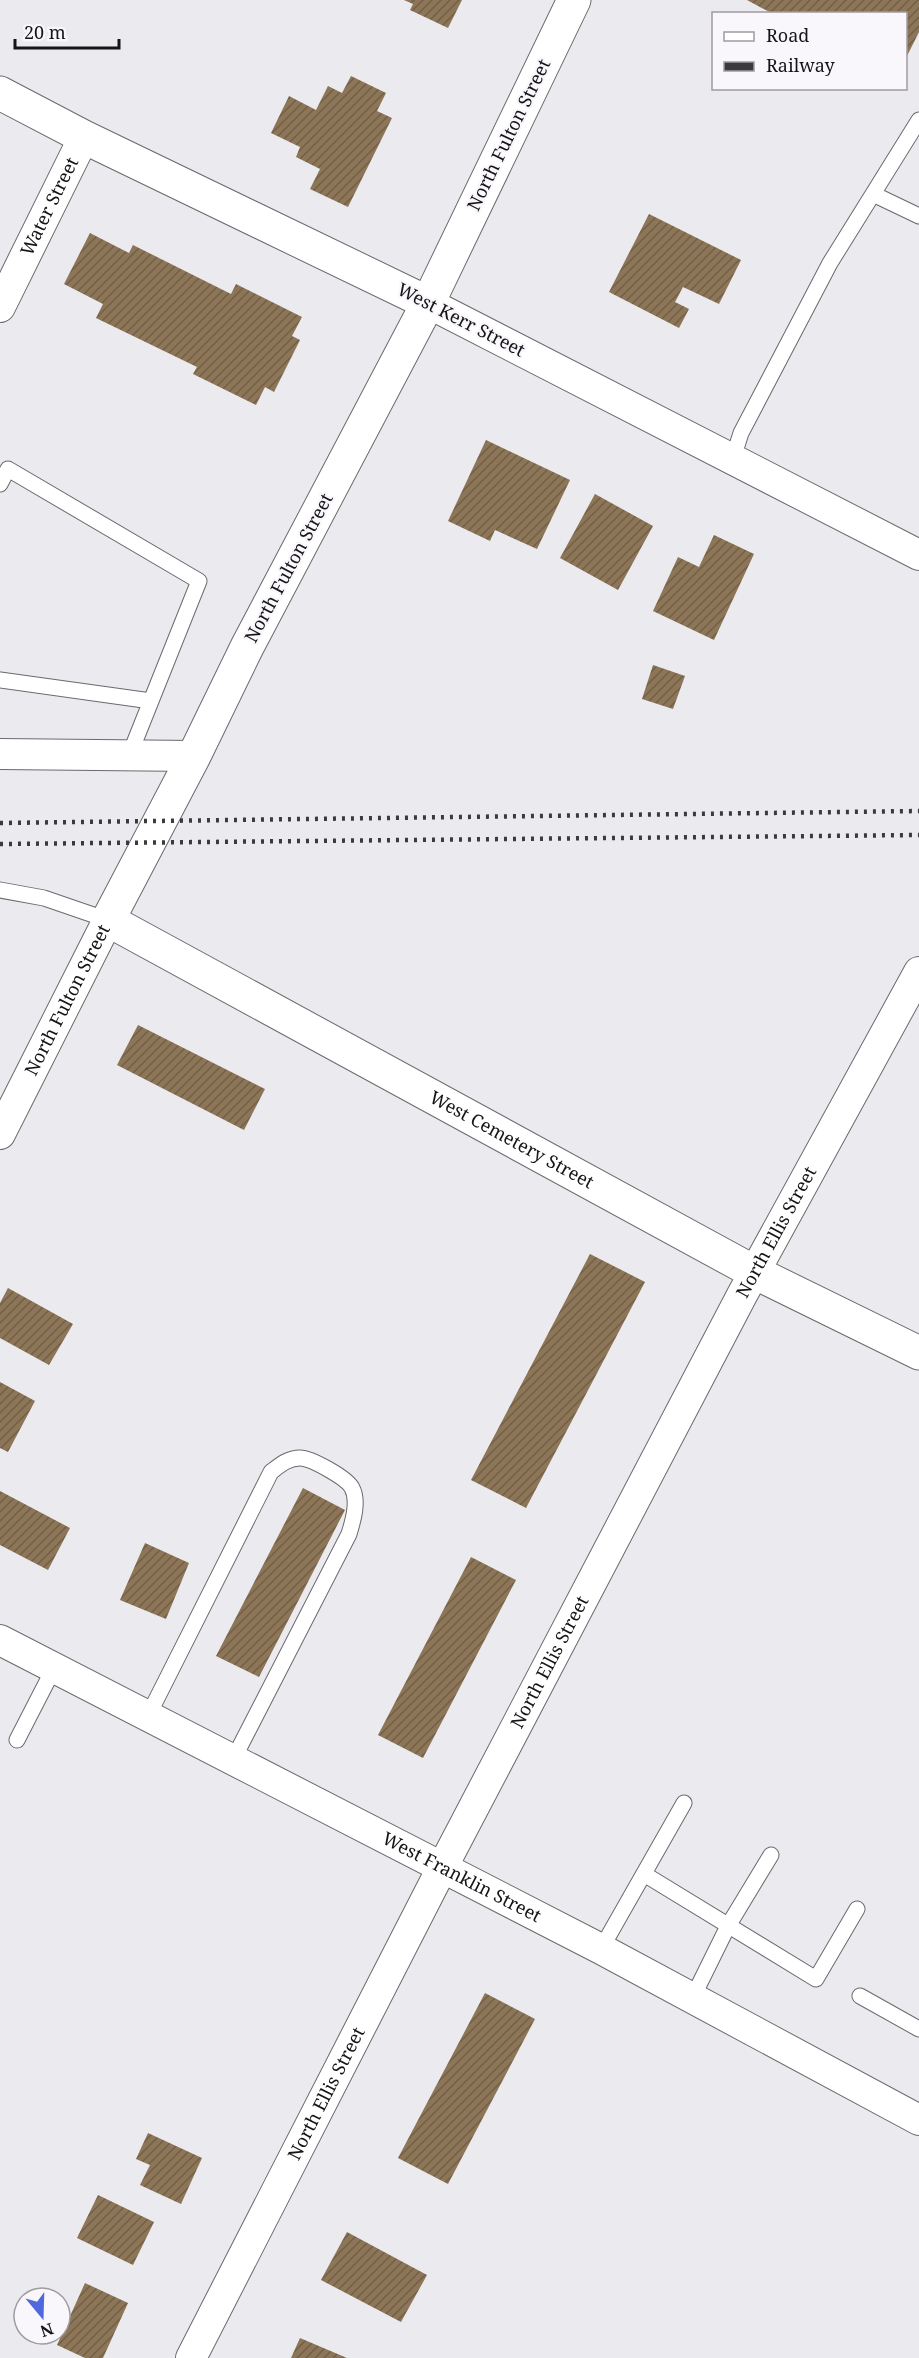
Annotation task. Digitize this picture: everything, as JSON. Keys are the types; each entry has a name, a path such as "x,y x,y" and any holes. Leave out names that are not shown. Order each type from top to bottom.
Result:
{"street":[{"name":"North Fulton Street","path":"0,1134 194,756 247,647 428,303 574,0"},
{"name":"West Kerr Street","path":"0,93 84,137 428,303 919,555"},
{"name":"Water Street","path":"0,307 84,137"},
{"path":"0,754 194,756"},
{"name":"West Cemetery Street","path":"108,920 754,1272 919,1353"},
{"name":"North Ellis Street","path":"191,2358 442,1868 754,1272 919,972"},
{"name":"West Franklin Street","path":"0,1640 601,1949 919,2120"}],"lane":[{"path":"733,458 741,433 830,263 919,120"},
{"path":"873,194 919,216"},
{"path":"0,484 8,469 199,580 129,756"},
{"path":"0,680 151,701"},
{"path":"0,890 44,898 108,920"},
{"path":"148,1716 271,1472 286,1460 302,1458 328,1470 347,1480 354,1490 355,1515 349,1534 233,1760"},
{"path":"16,1740 54,1668"},
{"path":"601,1949 684,1803"},
{"path":"692,1999 728,1926 771,1855"},
{"path":"644,1874 816,1979 857,1909"},
{"path":"860,1996 919,2029"}],"building":[{"path":"404,0 462,0 448,28 410,10 413,4"},
{"path":"747,0 919,0 919,32 907,56 907,12 769,12"},
{"path":"351,76 386,93 377,111 392,118 348,207 310,189 320,169 296,157 300,147 271,133 289,96 316,110 328,86 342,93"},
{"path":"649,214 741,260 719,304 683,287 675,302 689,309 679,328 609,292"},
{"path":"90,233 129,253 133,245 231,294 236,284 302,317 292,336 300,340 274,392 265,387 256,405 193,374 197,367 96,318 103,304 64,284"},
{"path":"486,440 570,480 537,549 495,530 490,541 448,521"},
{"path":"595,494 653,526 618,590 560,558"},
{"path":"714,535 754,554 714,640 653,611 678,557 699,567"},
{"path":"653,665 685,676 673,709 642,699"},
{"path":"138,1025 265,1089 244,1130 117,1065"},
{"path":"590,1254 645,1282 526,1508 471,1480"},
{"path":"8,1288 73,1324 49,1365 0,1338 0,1303"},
{"path":"0,1382 35,1401 8,1452 0,1448"},
{"path":"303,1488 345,1510 259,1677 216,1656"},
{"path":"0,1491 70,1528 48,1570 0,1545"},
{"path":"145,1543 189,1563 166,1619 120,1600"},
{"path":"471,1557 516,1580 423,1758 378,1735"},
{"path":"485,1993 535,2019 448,2184 398,2158"},
{"path":"148,2133 202,2158 181,2204 140,2185 150,2165 136,2159"},
{"path":"98,2195 154,2222 133,2265 77,2238"},
{"path":"347,2232 427,2275 401,2322 321,2280"},
{"path":"85,2283 128,2303 103,2358 85,2358 59,2346 72,2346 72,2312"},
{"path":"300,2338 347,2358 291,2358"}],"railway":[{"path":"0,823 919,811"},
{"path":"0,844 919,835"}]}
